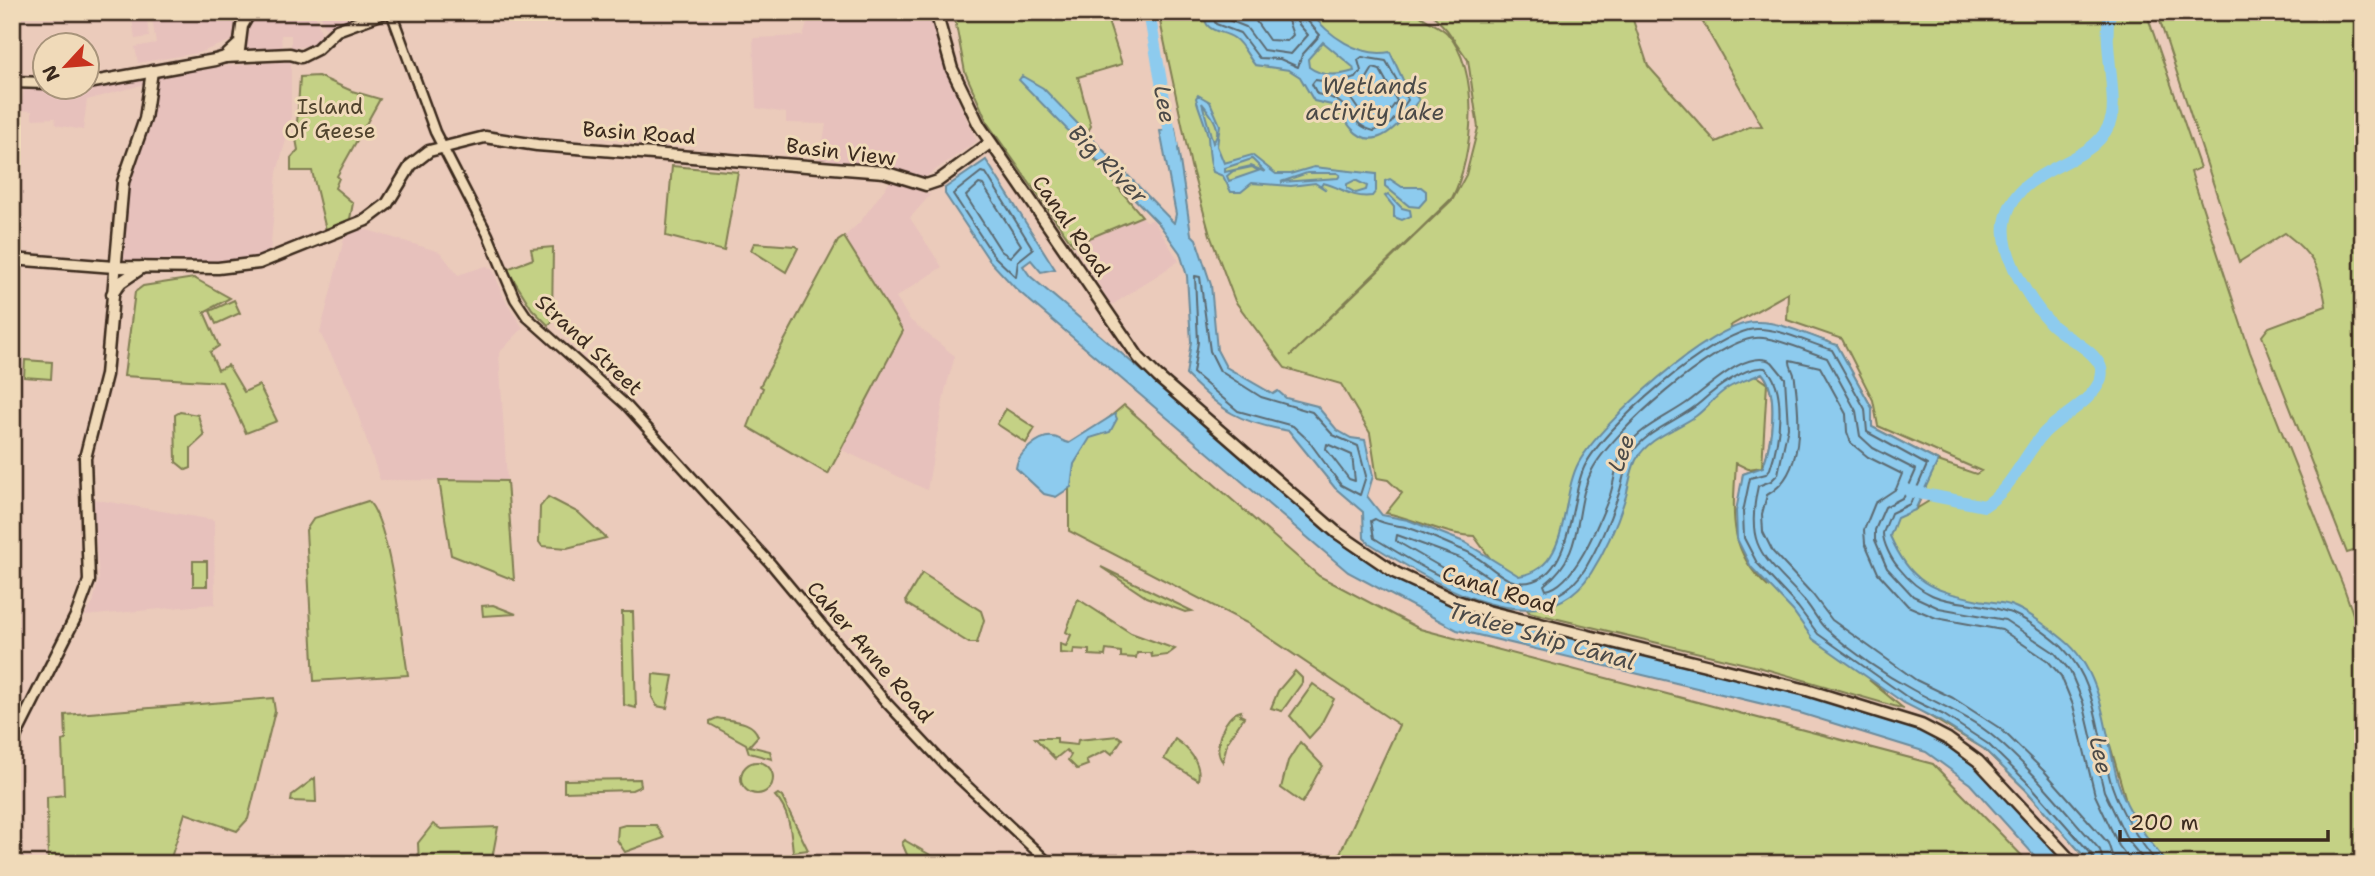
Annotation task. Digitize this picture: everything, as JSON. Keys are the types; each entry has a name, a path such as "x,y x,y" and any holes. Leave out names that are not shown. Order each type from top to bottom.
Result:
{"main road":[{"path":"241,58 238,45 242,26 250,12"},
{"path":"102,80 225,57 290,54 299,57 317,49 326,37 337,30 389,12"},
{"name":"Canal Road","path":"936,12 959,87 990,143 1146,366 1368,556 1418,584 1475,608 1807,690 1922,725 1948,739 1978,761 2074,864"},
{"path":"943,12 943,36"},
{"path":"225,57 238,45"},
{"path":"12,743 76,616 89,580 91,562 84,475 106,375 123,182 145,119 152,71"},
{"path":"12,82 32,83"},
{"name":"Basin Road","path":"444,145 485,138 528,144 747,160"},
{"name":"Basin View","path":"747,160 884,172 921,185 929,184 990,143"},
{"path":"12,259 114,267 190,268 259,263 366,220 387,204 418,159 444,145"},
{"path":"112,294 121,282 143,267"}],"street":[{"name":"Strand Street","path":"389,12 435,132 488,235 517,304 533,324 628,406 671,455"},
{"name":"Caher Anne Road","path":"671,455 771,564 885,701 945,765 1050,864"}],"shaded area":[{"path":"131,12 146,12 149,37 135,39"},
{"path":"151,12 219,12 222,18 235,15 233,40 198,53 138,63 135,47 156,43"},
{"path":"255,12 314,12 321,32 318,40 308,46 291,48 291,35 281,35 282,50 248,56 246,36"},
{"path":"320,12 354,12 356,17 325,28"},
{"path":"811,12 926,12 937,29 950,83 977,141 924,178 897,169 820,159 826,124 786,123 786,113 756,108 753,38 803,36"},
{"path":"291,61 291,122 277,172 270,255 205,263 122,261 125,196 148,129 157,75 187,69"},
{"path":"144,77 145,84 102,96 102,86"},
{"path":"24,89 32,90 32,102 87,102 83,130 56,125 55,118 32,119 32,111 21,110"},
{"path":"892,179 930,195 910,218 942,267 896,297 910,320 955,356 945,391 927,490 842,450 903,331 844,237 860,222"},
{"path":"1142,216 1145,221 1153,220 1179,261 1112,305 1073,245"},
{"path":"361,228 440,252 458,275 486,266 493,270 504,298 523,328 499,353 507,481 380,480 350,391 320,333 345,235"},
{"path":"92,499 214,520 215,604 84,616 93,603 99,578"}],"green space":[{"path":"1105,12 1122,64 1078,77 1091,126 1081,143 1142,216 1073,245 988,124 965,72 954,14"},
{"path":"1158,12 1416,12 1447,33 1458,49 1465,68 1470,114 1465,160 1452,198 1290,356 1453,199 1466,175 1478,128 1468,60 1447,30 1430,12 1627,12 1633,20 1648,66 1716,142 1749,127 1762,126 1697,12 2146,12 2200,168 2191,172 2250,352 2344,588 2363,643 2363,864 2139,864 2127,844 2119,822 2125,797 2093,686 2061,663 2021,645 1974,645 1907,639 1853,627 1834,614 1819,594 1810,570 1806,537 1806,507 1818,482 1845,484 1875,497 1921,498 1916,509 1942,493 1817,469 1820,417 1809,367 1793,349 1765,333 1754,332 1737,338 1745,353 1765,351 1785,358 1793,366 1806,409 1805,456 1787,541 1794,577 1805,606 1827,629 1855,644 1886,653 1987,663 2018,670 2046,681 2070,701 2082,718 2088,738 2092,758 2094,823 2103,864 2091,864 2026,790 1984,749 1869,680 1904,709 1762,668 1529,612 1474,536 1452,533 1386,513 1402,493 1388,480 1377,478 1370,433 1341,384 1285,368 1235,301 1210,235 1191,166","holes":["1788,293 1787,320 1842,339 1873,400 1878,426 1981,471 1976,474 1938,461 1872,427 1872,408 1837,345 1773,325 1730,326","1762,373 1768,382 1771,393 1769,445 1763,467 1743,474 1737,521 1744,553 1752,568 1768,587 1755,573 1745,559 1739,545 1734,514 1736,463 1748,469 1762,467 1767,383 1757,376"]},
{"path":"2157,12 2363,12 2363,548 2347,553 2262,336 2269,327 2326,306 2318,273 2310,257 2285,233 2239,262"},
{"name":"Island Of Geese","path":"318,76 352,91 380,99 337,176 339,178 335,188 353,203 350,219 326,230 312,171 291,171 291,158 298,150 296,139 300,77"},
{"path":"672,166 738,172 724,251 666,236"},
{"path":"844,237 903,331 828,474 748,427 763,388 760,386 838,241"},
{"path":"754,243 798,248 786,272 751,250"},
{"path":"553,247 552,322 548,325 532,309 507,269 533,259 531,249"},
{"path":"194,278 230,298 204,312 219,346 210,352 218,370 228,365 244,392 259,385 277,421 246,433 222,382 124,376 135,292 143,286"},
{"path":"234,300 240,313 216,324 210,311"},
{"path":"25,360 52,362 51,379 24,377"},
{"path":"1124,405 1319,576 1420,629 1933,764 2030,864 1335,864 1399,725 1247,623 1069,531 1069,452"},
{"path":"1006,409 1035,428 1026,443 997,424"},
{"path":"180,412 198,415 204,436 191,448 191,468 186,470 176,462 175,415"},
{"path":"439,480 507,481 514,580 451,555"},
{"path":"548,497 579,513 606,538 567,548 542,546 539,542 540,507"},
{"path":"368,501 376,513 389,556 408,675 314,681 306,530 314,518"},
{"path":"193,561 207,561 207,586 193,586"},
{"path":"1101,567 1192,611 1185,612 1146,597"},
{"path":"922,573 981,611 984,620 977,643 969,643 907,604 906,600"},
{"path":"1078,599 1131,633 1175,649 1167,655 1152,657 1151,653 1137,653 1136,658 1121,657 1121,652 1106,650 1105,656 1089,655 1089,650 1074,649 1073,654 1060,653 1060,644 1066,646 1071,635 1066,632"},
{"path":"493,605 516,614 483,616 482,606"},
{"path":"622,612 633,612 636,708 624,705"},
{"path":"1295,671 1302,678 1302,683 1282,711 1271,708 1278,691"},
{"path":"653,674 673,676 667,708 657,706 652,697"},
{"path":"1313,684 1334,699 1320,726 1309,738 1290,716"},
{"path":"273,698 275,711 248,819 237,831 185,813 169,864 48,864 47,797 64,795 62,741 66,740 65,715"},
{"path":"1241,711 1240,715 1244,717 1227,743 1223,762 1218,749 1221,733 1229,718"},
{"path":"717,718 741,722 752,727 758,736 749,746 770,751 772,759 749,753 746,744 710,724 710,721"},
{"path":"1118,736 1122,739 1112,754 1107,750 1086,760 1088,765 1077,769 1068,760 1071,755 1066,750 1055,759 1035,738 1057,738 1057,743 1077,745 1078,740"},
{"path":"1175,739 1193,756 1198,768 1198,780 1164,759"},
{"path":"1300,742 1323,766 1302,803 1281,788 1288,761"},
{"path":"757,762 768,767 773,778 768,789 757,794 746,789 741,778 746,767"},
{"path":"315,778 316,802 291,801 292,795"},
{"path":"640,779 641,786 632,790 564,792 564,780"},
{"path":"778,794 782,797 808,850 793,852 787,815 775,796"},
{"path":"433,824 441,829 498,827 491,864 419,864 418,843"},
{"path":"656,825 664,838 625,852 617,840 618,827"},
{"path":"905,840 946,864 911,864 902,843"}],"water":[{"name":"Wetlands activity lake","path":"1204,12 1310,12 1326,29 1345,43 1367,52 1390,52 1403,80 1419,100 1390,131 1371,139 1361,136 1336,106 1314,101 1300,77 1289,70 1255,65 1237,41 1210,28","holes":["1323,42 1353,67 1354,71 1348,73 1325,74 1309,67 1308,59"]},
{"path":"2193,12 2242,12 2242,13 2211,19"},
{"name":"Big River","path":"1022,76 1043,88 1174,223 1176,214 1160,131 1175,128 1191,234 1196,239 1211,285 1217,350 1226,367 1273,394 1278,391 1286,398 1317,406 1337,430 1351,438 1365,440 1373,476 1367,496 1382,515 1408,520 1464,542 1519,576 1536,570 1548,560 1556,546 1573,477 1579,462 1591,445 1632,401 1685,356 1735,327 1755,322 1786,327 1837,345 1872,408 1872,427 1938,461 1915,510 1897,518 1890,536 1898,552 1914,574 1924,582 1947,592 2017,608 2052,630 2077,653 2095,687 2122,793 2139,825 2168,864 2091,864 2026,790 1984,749 1940,721 1904,703 1813,639 1793,611 1751,567 1737,539 1736,511 1743,474 1763,467 1769,445 1771,392 1762,373 1728,388 1696,416 1655,440 1641,452 1634,464 1623,506 1606,546 1591,573 1569,596 1543,607 1513,608 1483,602 1421,574 1369,543 1364,538 1363,512 1335,488 1289,431 1257,424 1232,414 1186,375 1191,342 1187,276 1180,253 1159,224 1019,80"},
{"path":"1198,95 1210,102 1220,125 1217,146 1224,163 1252,155 1276,174 1290,174 1314,167 1376,174 1376,191 1372,196 1365,196 1323,183 1321,186 1326,190 1315,183 1291,186 1252,183 1241,192 1231,192 1223,176 1213,172 1207,132 1196,98","holes":["1202,103 1217,127 1213,143","1252,159 1265,172 1251,166 1225,172 1225,168","1252,167 1258,171 1229,181 1227,176 1233,171","1307,173 1337,173 1340,175 1338,178 1281,182","1355,180 1367,186 1366,190 1356,193 1347,188 1347,184"]},
{"name":"Tralee Ship Canal","path":"986,160 1055,269 1041,272 1031,260 1023,266 1030,276 1363,558 1473,612 1794,692 1928,732 1973,760 2069,864 2042,864 1970,784 1926,752 1800,713 1457,630 1348,572 1016,289 989,260 945,194 945,188"},
{"path":"1390,179 1402,187 1421,187 1426,191 1426,199 1419,207 1409,206 1385,186 1385,181"},
{"path":"1388,194 1402,208 1410,210 1411,216 1402,220 1394,217 1394,207 1385,196"},
{"path":"1115,414 1117,419 1110,432 1090,438 1074,464 1071,487 1056,497 1044,494 1016,468 1020,457 1035,442 1053,437 1069,443"}],"waterway":[{"name":"Lee","path":"1149,12 1172,145"},
{"path":"1909,491 1984,506 2002,491 2044,433 2084,401 2097,387 2101,378 2101,368 2096,359 2050,323 2025,290 2007,250 2005,224 2011,203 2023,188 2091,147 2104,134 2112,116 2113,105 2108,45 2112,12"}]}
